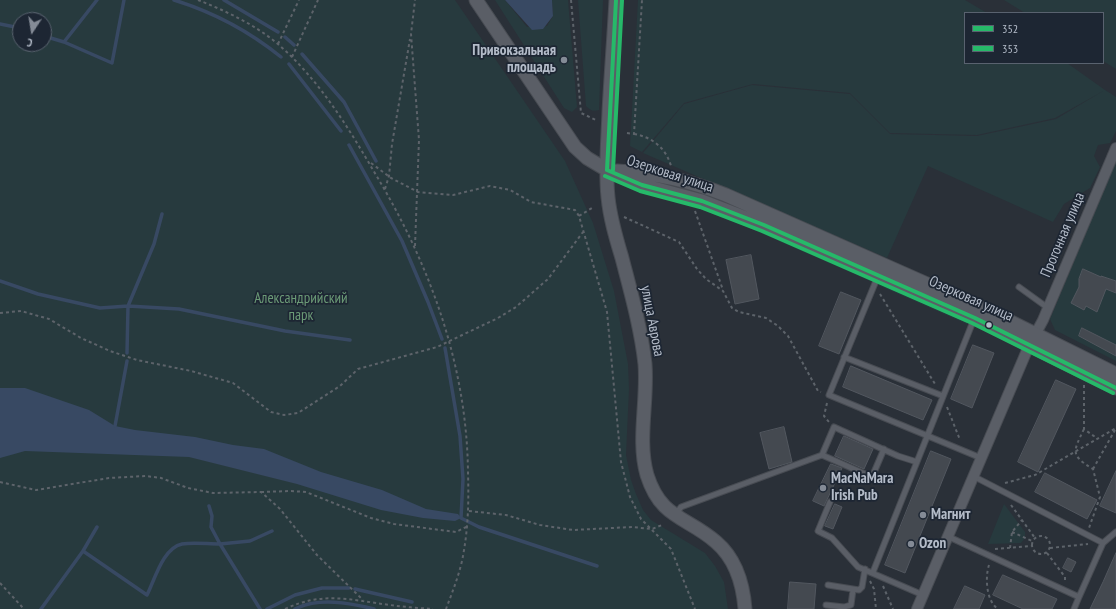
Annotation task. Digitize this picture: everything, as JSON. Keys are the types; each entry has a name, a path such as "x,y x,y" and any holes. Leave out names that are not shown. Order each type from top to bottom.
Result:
{"street":[{"path":"476,0 575,147 587,158 607,170"},
{"name":"улица Аврова","path":"616,0 607,170 608,197 612,220 632,295 645,363 646,390 643,454 648,476 658,500 665,509 716,542 728,554 741,580 745,609"},
{"name":"Прогонная улица","path":"916,609 1033,339 1048,308 1116,148"},
{"name":"Озерковая улица","path":"607,170 645,172 696,184 726,195 879,276 975,318 1033,339 1116,388"},
{"name":"Озерковая улица","path":"879,276 1116,374"}],"lane":[{"path":"879,276 829,395 981,458"},
{"path":"1019,288 1048,308"},
{"path":"873,572 975,318"},
{"path":"844,357 943,396"},
{"path":"822,455 834,427 884,448 898,456 917,462"},
{"path":"674,516 681,507 822,455 872,477 884,448"},
{"path":"973,476 1103,543"},
{"path":"830,502 818,531 832,538 858,567 873,572 922,595"},
{"path":"1074,609 1103,543 1116,532"},
{"path":"947,536 970,548 1079,597"},
{"path":"828,585 859,590 862,587 865,569"},
{"path":"826,605 844,608 851,605 853,590"}],"path":[{"path":"198,0 239,19 278,44 292,57 333,107 369,162 385,189 415,247 450,341 462,395 467,430 468,526 462,562 446,609"},
{"path":"278,44 299,0"},
{"path":"292,57 318,0"},
{"path":"385,189 389,176 392,144 411,34 415,0"},
{"path":"572,0 581,113 596,120"},
{"path":"634,134 642,0"},
{"path":"411,34 419,140 415,247"},
{"path":"627,133 647,136 656,143 669,161 671,166 669,169"},
{"path":"369,162 389,176 418,192 453,195 490,186 510,190 531,202 574,210 579,216 607,312 622,462 630,497 641,518 671,548 695,609"},
{"path":"693,206 723,291 732,308 739,312 766,318 778,326 788,336 818,391 829,395 824,416 834,427"},
{"path":"579,216 592,208"},
{"path":"624,217 679,242 697,269 706,279 723,291"},
{"path":"0,313 21,311 49,319 81,338 110,351 137,360 191,371 233,383 271,412 284,415 298,413 311,406 340,386 358,369 437,347 498,318 532,294 548,279 583,232"},
{"path":"879,276 943,396 964,450"},
{"path":"1084,385 1084,429 1076,446 1075,452 1080,461 1093,469"},
{"path":"1003,484 1035,475 1116,428"},
{"path":"1086,534 1100,497 1093,469 1116,428"},
{"path":"1084,429 1098,439"},
{"path":"0,482 36,490 109,478 146,476 162,478 188,488 213,493 306,492 371,518 394,524 456,532 468,526"},
{"path":"996,487 1035,538"},
{"path":"261,492 280,509 317,554 363,600"},
{"path":"469,511 506,514 555,528 573,530 632,527 652,529 662,525"},
{"path":"1010,548 1012,532 1022,520"},
{"path":"1012,532 1032,542"},
{"path":"1041,536 1050,542 1050,548 1047,552 1038,554 1033,551 1031,546 1035,538 1041,536"},
{"path":"1050,548 1103,543"},
{"path":"970,548 1010,548 1031,546"},
{"path":"1047,552 1065,578 1066,592"},
{"path":"992,558 986,573 990,601 997,609"},
{"path":"868,579 874,589 876,609"},
{"path":"880,581 893,609"},
{"path":"0,584 24,609"},
{"path":"285,609 298,603 321,598 363,600 389,605 433,609"}],"green space":[{"name":"Александрийский парк","path":"0,0 455,0 565,161 593,223 614,291 628,364 629,389 626,455 631,480 643,510 651,520 705,553 715,566 724,582 728,609 0,609"},
{"path":"495,0 505,0 527,27 547,26 553,16 552,0 568,0 577,107 572,112 564,108"},
{"path":"578,0 603,0 599,110 597,111 589,109 586,106"},
{"path":"638,0 965,0 985,12 964,12 964,64 1068,64 1105,90 1055,118 977,135 890,133 850,93 753,84 684,103 642,152 630,146"},
{"path":"1004,0 1116,0 1116,69 1104,62 1104,12 1023,12"},
{"path":"752,85 850,94 890,134 977,136 1056,119 1105,90 1116,97 1116,131 1110,143 1098,145 1094,156 1100,167 1090,188 1064,204 1053,222 928,166 887,258 643,153 684,104"},
{"path":"1116,160 1116,361 1055,330 1050,319"},
{"path":"700,202 871,278 870,281 699,206"},
{"path":"879,282 968,321 967,324 878,285"},
{"path":"1004,504 1025,532 1025,538 1021,543 988,544"}],"water":[{"path":"505,0 552,0 553,16 543,29 532,30"},
{"path":"0,388 25,388 89,410 115,426 135,430 195,437 233,445 264,449 321,472 382,490 426,509 458,514 461,518 455,521 423,518 381,510 297,484 189,457 25,451 0,458"}],"building":[{"path":"751,255 759,299 735,304 726,260"},
{"path":"1083,269 1101,277 1116,281 1116,293 1106,289 1097,312 1086,306 1084,310 1071,303 1079,287 1079,279"},
{"path":"841,292 861,300 839,354 819,346"},
{"path":"1082,328 1116,345 1116,356 1079,336"},
{"path":"973,345 994,353 972,408 951,399"},
{"path":"851,366 932,400 923,420 843,387"},
{"path":"1056,380 1076,389 1038,472 1018,462"},
{"path":"784,427 792,462 769,469 760,433"},
{"path":"844,436 873,449 864,469 835,456"},
{"path":"931,451 951,459 905,573 885,565"},
{"path":"831,464 842,468 824,506 813,501"},
{"path":"1116,471 1116,513 1100,506"},
{"path":"1045,473 1097,500 1087,519 1035,492"},
{"path":"835,504 842,507 833,529 825,526"},
{"path":"1116,553 1116,609 1090,609 1103,582"},
{"path":"1068,558 1076,562 1071,572 1063,568"},
{"path":"1003,575 1057,599 1052,609 1023,609 993,595"},
{"path":"790,582 816,584 814,609 788,609"},
{"path":"965,586 985,595 979,609 954,609"}],"waterway":[{"path":"64,42 97,0"},
{"path":"52,38 64,42 112,63 124,0"},
{"path":"174,0 217,16 256,39 281,57"},
{"path":"224,0 278,32"},
{"path":"0,24 12,26"},
{"path":"285,37 294,45"},
{"path":"302,54 344,102 376,161"},
{"path":"289,64 341,131"},
{"path":"349,145 402,241 442,339"},
{"path":"127,353 128,306 154,244 162,214"},
{"path":"0,281 38,294 100,308 128,306 179,309 285,331 350,340"},
{"path":"445,348 460,436 463,479 461,518 479,527 597,566"},
{"path":"115,426 127,361"},
{"path":"209,506 212,516 211,527 220,544 250,541 272,531"},
{"path":"83,551 97,527"},
{"path":"41,609 83,551 147,595 160,565 170,551 182,544 196,543 220,544 260,609"},
{"path":"267,609 295,595 322,588 349,588"},
{"path":"355,589 412,602"},
{"path":"295,609 304,605 324,602 345,603 374,609"}],"transit line":[{"name":"352","path":"607,170 616,0"},
{"name":"353","path":"613,170 622,0"},
{"name":"352","path":"607,170 642,185 702,201 764,225 975,318 1116,388"},
{"name":"353","path":"605,176 640,191 700,207 762,231 972,323 1113,393"}],"place":[{"name":"Привокзальная площадь","path":"564,60"},
{"name":"MacNaMara Irish Pub","path":"823,488"},
{"name":"Магнит","path":"923,515"},
{"name":"Ozon","path":"911,544"}]}
